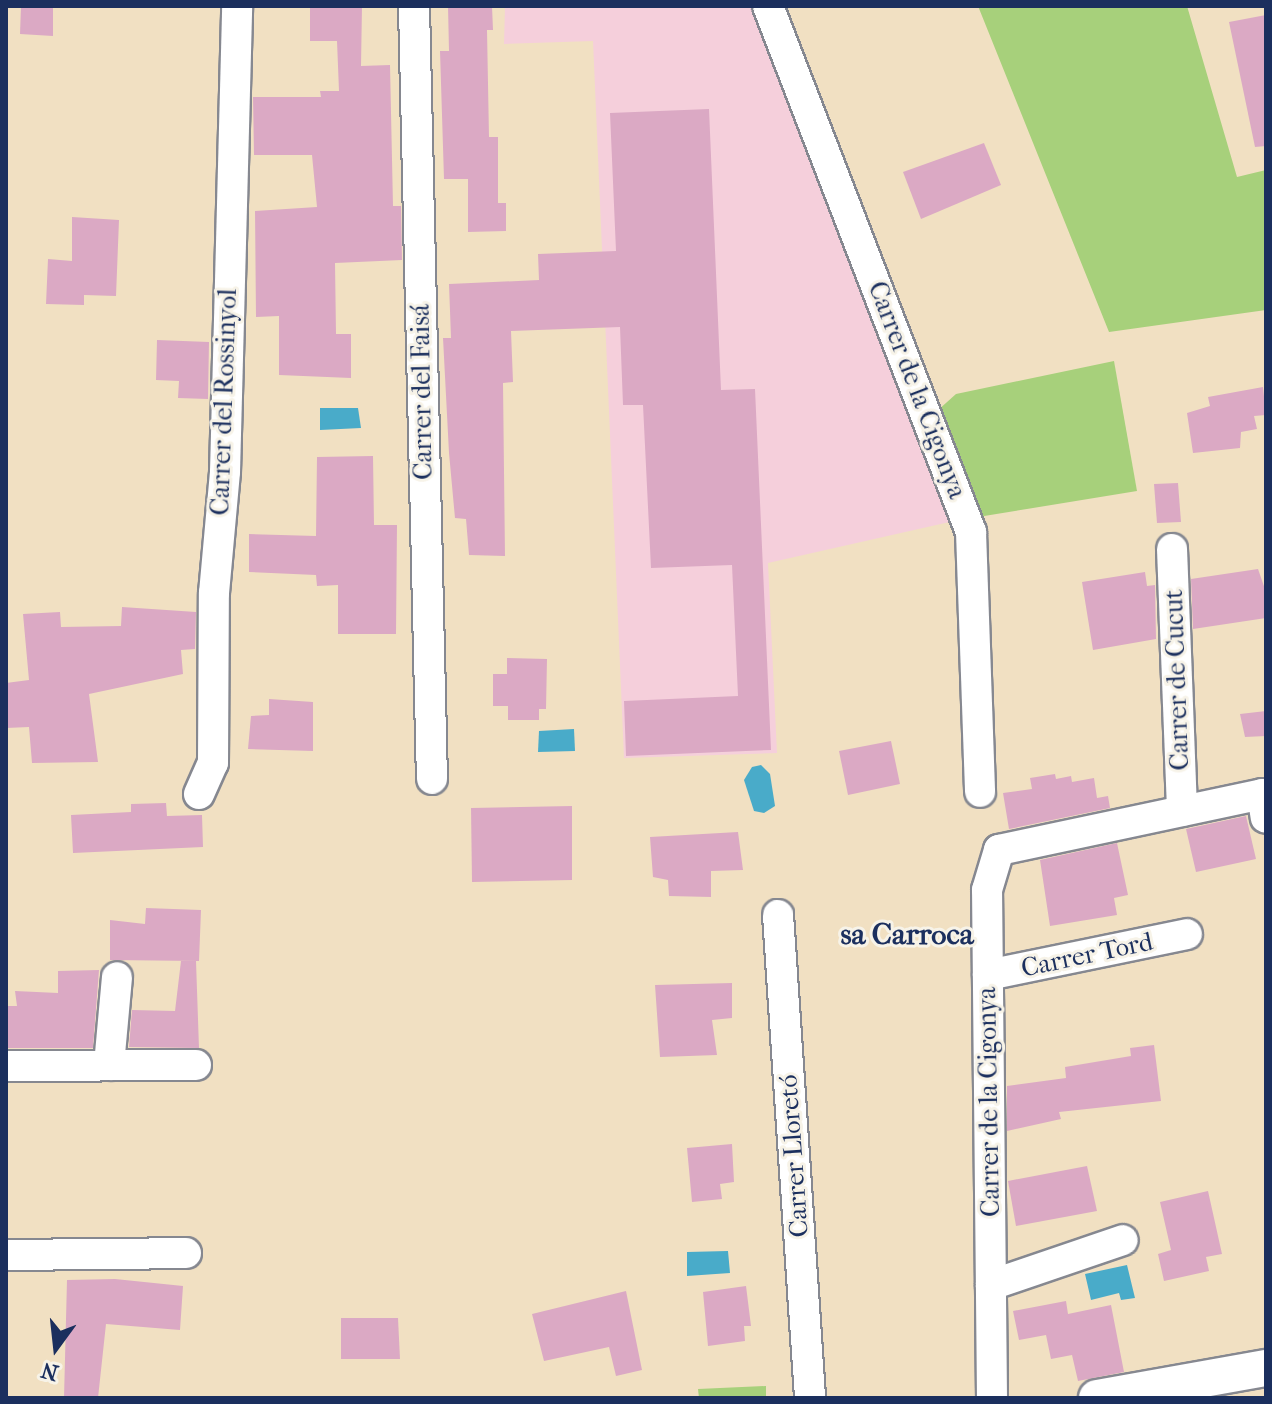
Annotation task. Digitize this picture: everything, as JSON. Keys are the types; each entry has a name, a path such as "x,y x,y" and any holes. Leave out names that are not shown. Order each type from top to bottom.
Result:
{"street":[{"name":"Carrer del Rossinyol","path":"199,794 213,763 214,593 225,472 237,6"},
{"name":"Carrer del Faisá","path":"414,6 432,779"},
{"name":"Carrer de la Cigonya","path":"768,6 971,532 980,792"},
{"name":"Carrer de Cucut","path":"1172,549 1182,811"},
{"path":"1182,811 1262,794 1266,818"},
{"name":"Carrer de la Cigonya","path":"992,1398 987,890 999,850 1182,811"},
{"name":"Carrer Lloretó","path":"778,915 810,1398"},
{"name":"Carrer Tord","path":"988,975 1187,934"},
{"path":"109,1065 117,977"},
{"path":"6,1066 196,1065"},
{"path":"991,1285 1123,1240"},
{"path":"6,1255 186,1253"},
{"path":"1097,1398 1200,1389 1266,1368"}],"shaded area":[{"path":"505,6 758,6 954,521 768,563 777,753 624,758 593,41 504,44"}],"green space":[{"path":"978,6 1187,6 1237,177 1266,170 1266,310 1109,332"},
{"path":"1114,361 1137,491 978,517 937,411 956,394"},
{"path":"766,1386 766,1398 699,1398 698,1389"}],"water":[{"path":"320,408 358,408 361,428 320,430"},
{"path":"574,729 575,751 538,752 539,731"},
{"path":"761,765 770,774 775,806 764,813 754,811 744,780 752,767"},
{"path":"728,1251 730,1273 687,1276 687,1252"},
{"path":"1127,1265 1135,1298 1121,1300 1119,1293 1091,1300 1085,1274"}],"building":[{"path":"21,6 53,6 53,36 20,34"},
{"path":"310,6 362,6 361,66 390,65 393,206 401,206 402,260 335,263 336,334 351,334 351,378 279,375 279,316 256,317 255,211 317,207 312,155 254,155 253,97 321,97 320,91 339,91 337,41 310,41"},
{"path":"448,6 492,6 493,30 487,30 489,137 498,137 498,203 506,203 506,231 468,232 468,179 444,179 440,51 449,51"},
{"path":"1266,15 1266,146 1255,147 1229,22"},
{"path":"709,109 721,390 755,389 771,750 626,756 624,701 738,696 732,565 651,568 643,405 623,405 620,327 511,331 513,382 503,383 505,556 469,555 466,519 455,518 449,453 443,338 451,338 449,284 539,280 538,254 616,251 610,113"},
{"path":"984,143 1001,185 921,219 903,172"},
{"path":"72,217 119,220 116,296 84,295 84,305 46,304 48,259 72,261"},
{"path":"157,340 209,342 208,399 178,398 179,381 156,380"},
{"path":"1263,387 1266,415 1254,416 1257,429 1241,432 1240,448 1193,453 1187,413 1210,406 1208,397"},
{"path":"373,456 374,525 397,525 396,634 338,634 338,585 317,586 316,575 249,572 249,534 316,536 317,457"},
{"path":"1178,483 1181,522 1157,523 1154,484"},
{"path":"1258,569 1266,592 1266,618 1193,629 1191,579"},
{"path":"1145,572 1147,586 1155,585 1156,639 1093,650 1082,582"},
{"path":"122,607 196,612 195,649 181,650 183,674 89,694 98,762 32,763 29,727 6,728 6,683 29,680 23,614 60,612 61,627 121,626"},
{"path":"507,658 547,659 546,709 539,709 539,720 508,720 508,706 493,706 493,674 507,674"},
{"path":"269,699 313,702 313,751 248,749 251,716 269,715"},
{"path":"1266,711 1266,736 1245,737 1240,714"},
{"path":"891,741 900,784 848,795 839,751"},
{"path":"1055,774 1056,779 1071,776 1072,782 1094,778 1097,798 1108,796 1110,808 1009,829 1003,793 1032,789 1030,778"},
{"path":"166,803 167,816 202,815 203,847 73,853 71,815 131,812 131,804"},
{"path":"572,806 572,880 472,882 471,808"},
{"path":"1246,816 1256,859 1196,872 1186,829"},
{"path":"738,832 743,870 711,871 711,897 669,896 668,880 653,877 650,837"},
{"path":"1117,843 1128,895 1114,898 1117,915 1050,926 1040,860"},
{"path":"146,908 201,910 199,961 110,960 110,920 145,924"},
{"path":"181,961 196,961 199,1048 129,1047 132,1010 175,1011"},
{"path":"99,970 93,1048 6,1048 6,1006 17,1006 15,991 58,993 58,971"},
{"path":"732,983 732,1018 712,1020 717,1055 660,1057 655,985"},
{"path":"1154,1045 1161,1101 1059,1112 1061,1119 1007,1131 1007,1086 1066,1078 1065,1067 1131,1056 1130,1048"},
{"path":"732,1144 734,1182 720,1184 722,1199 692,1202 687,1148"},
{"path":"1087,1166 1097,1211 1016,1226 1008,1181"},
{"path":"1208,1191 1222,1254 1206,1257 1209,1271 1164,1281 1158,1254 1171,1250 1160,1202"},
{"path":"115,1279 183,1286 180,1330 106,1324 98,1398 64,1398 67,1280"},
{"path":"746,1286 751,1326 744,1326 745,1341 708,1346 703,1292"},
{"path":"626,1291 642,1370 616,1376 609,1347 544,1361 532,1314"},
{"path":"1066,1301 1068,1314 1111,1305 1124,1372 1078,1381 1072,1355 1051,1359 1046,1335 1019,1340 1013,1311"},
{"path":"341,1318 398,1318 400,1359 341,1359"}],"district":[{"name":"sa Carroca","path":"907,935"}]}
